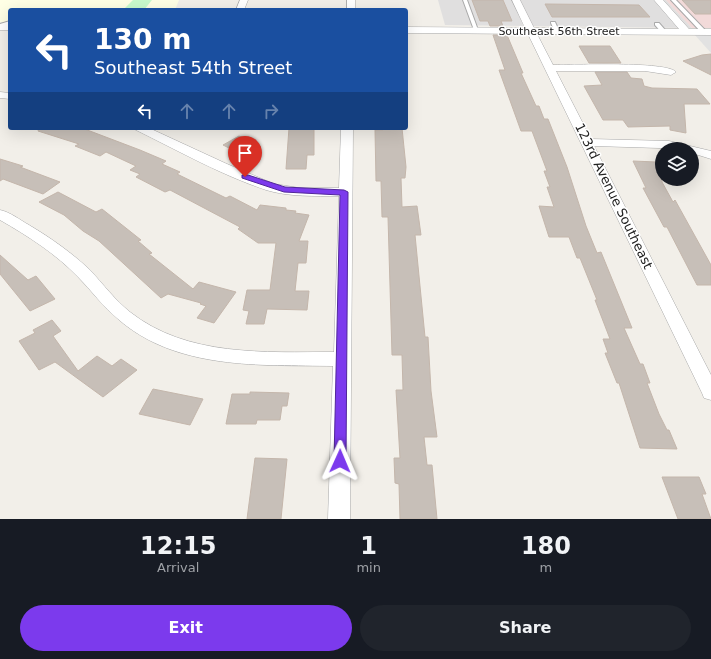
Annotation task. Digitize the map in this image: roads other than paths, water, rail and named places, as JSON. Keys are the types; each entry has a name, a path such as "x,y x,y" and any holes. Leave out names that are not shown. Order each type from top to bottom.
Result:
{"street":[{"name":"123rd Avenue Southeast","path":"516,0 711,393"},
{"path":"658,0 687,32"},
{"name":"Southeast 56th Street","path":"408,30 531,31 555,27 664,32 707,32"},
{"path":"550,68 645,68 671,72"},
{"path":"144,130 223,167 271,187 300,192 344,192"},
{"path":"339,519 344,192 347,130"},
{"path":"587,142 655,144"},
{"path":"699,151 711,155"},
{"path":"0,214 32,232 71,263 130,320 154,336 186,348 240,357 341,359"}],"lane":[{"path":"465,0 476,30"},
{"path":"672,0 707,32"},
{"path":"657,24 664,32"}]}
